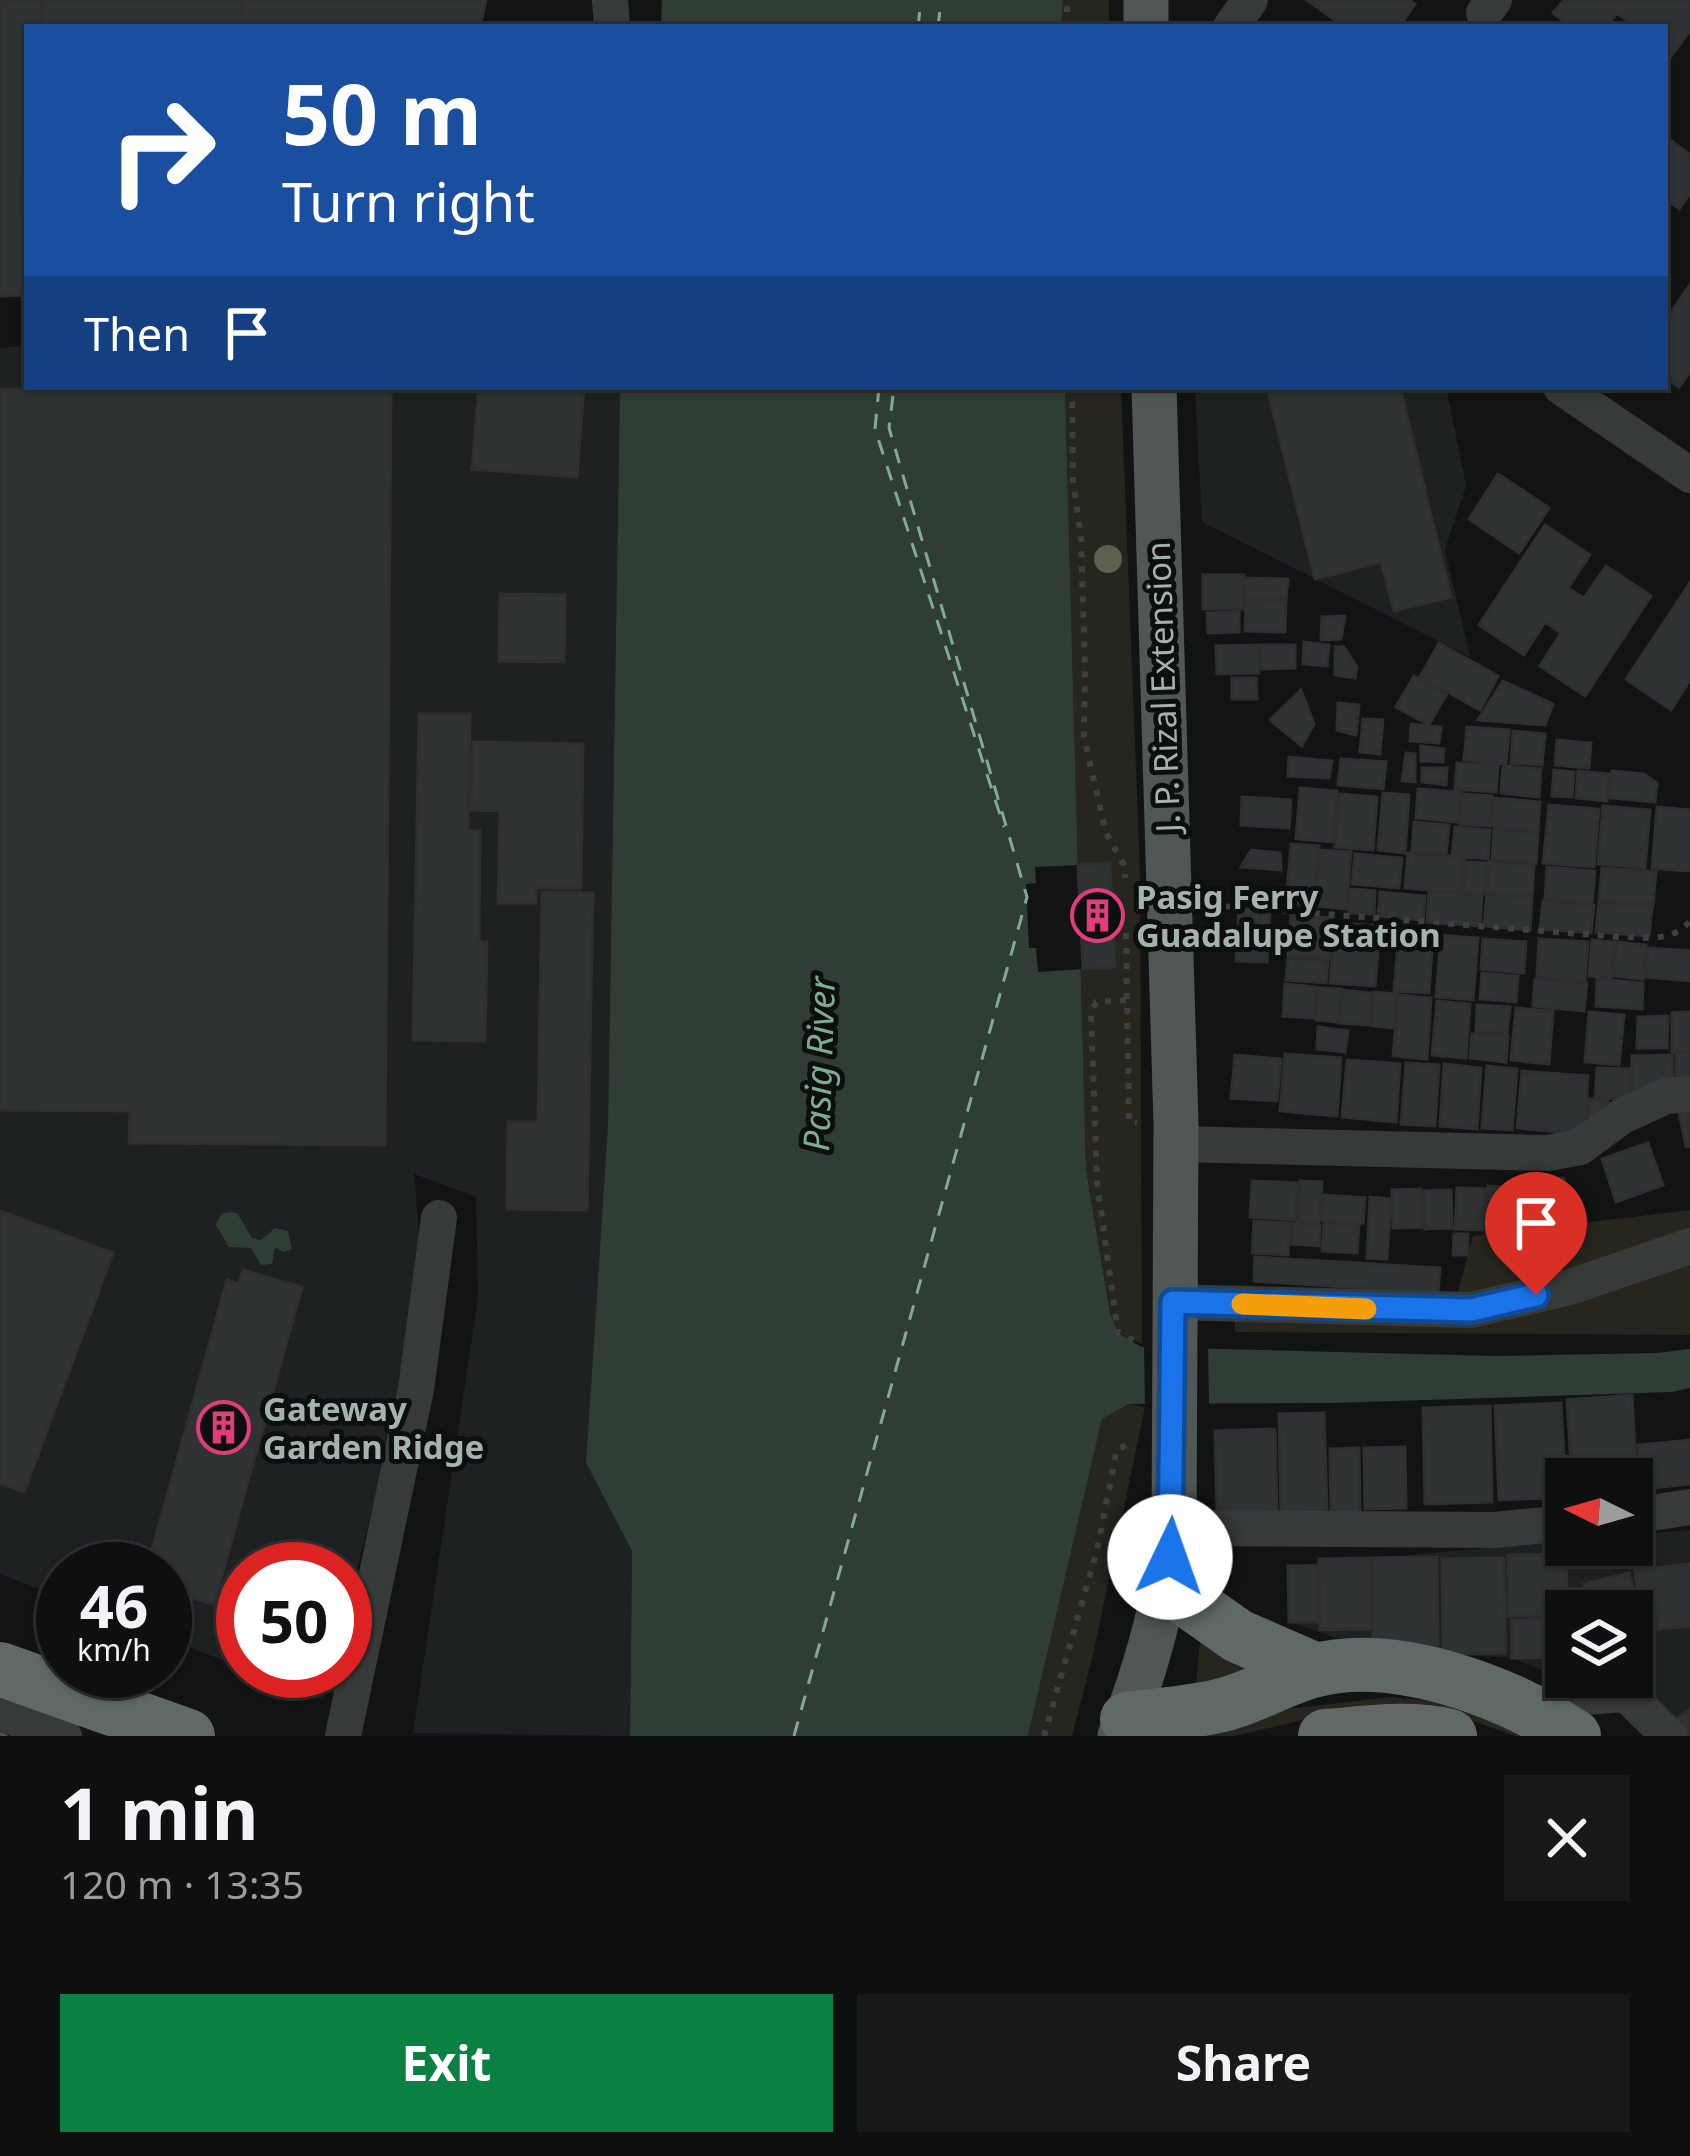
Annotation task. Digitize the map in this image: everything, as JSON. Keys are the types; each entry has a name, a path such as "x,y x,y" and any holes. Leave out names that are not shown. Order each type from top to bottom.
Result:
{"highway":[{"path":"1167,1586 1238,1636 1316,1670"},
{"path":"1129,1730 1220,1706 1316,1670 1393,1669 1469,1684 1540,1714 1573,1717"},
{"path":"0,1670 188,1736"},
{"path":"1325,1736 1376,1731 1431,1731 1450,1736"}],"main road":[{"name":"J. P. Rizal Extension","path":"1129,1730 1167,1586 1174,1528 1176,1144 1140,905 1154,390"}],"street":[{"path":"1565,390 1690,476"},
{"path":"1176,1144 1548,1154 1580,1147 1622,1116 1666,1096 1690,1094"},
{"path":"343,1736 416,1389 439,1218"},
{"path":"1174,1328 1471,1310 1570,1287 1690,1246"},
{"path":"1653,1513 1690,1507"},
{"path":"1174,1528 1481,1531 1545,1525"},
{"path":"1573,1717 1626,1694 1669,1736"},
{"path":"0,1713 64,1736"}],"path":[{"path":"1072,390 1073,480 1082,559 1084,737 1106,833 1124,865 1126,887"},
{"path":"1130,1054 1126,1000 1140,905"},
{"path":"1113,915 1140,905 1663,938 1681,932 1690,921"},
{"path":"1126,1000 1096,1002 1091,1012 1097,1182 1118,1333 1142,1344 1174,1328"},
{"path":"1044,1736 1097,1550 1117,1449 1173,1421"}],"shaded area":[{"path":"1063,0 1109,0 1109,24 1061,24"},
{"path":"24,345 24,390 620,390 608,1124 586,1463 632,1551 630,1736 413,1733 478,1298 476,1197 414,1174 425,1303 364,1542 216,1542 216,1658 192,1648 192,1542 36,1542 36,1588 0,1574 0,348"},
{"path":"1065,390 1121,390 1140,872 1142,1344 1118,1333 1110,1313 1086,1169"},
{"path":"1195,390 1447,390 1466,486 1445,549 1470,657 1202,522"},
{"path":"1690,1210 1690,1335 1235,1332 1235,1285 1456,1299 1473,1236"},
{"path":"1129,1404 1145,1407 1072,1736 1028,1736 1102,1419"},
{"path":"1690,1530 1690,1736 1674,1721 1615,1698 1653,1698 1653,1590 1545,1590 1545,1671 1512,1658 1373,1650 1289,1622 1288,1566 1545,1543 1545,1566 1653,1566 1653,1533"},
{"path":"1200,1641 1271,1667 1196,1684"},
{"path":"1391,1697 1465,1704 1545,1736 1515,1736 1465,1718 1313,1718 1233,1736 1197,1736 1287,1709"}],"water":[{"path":"662,0 1063,0 1061,24 661,24"},
{"name":"Pasig River","path":"620,390 1065,390 1086,1169 1110,1313 1118,1333 1142,1347 1495,1356 1690,1349 1690,1388 1333,1403 1129,1404 1102,1419 1028,1736 630,1736 632,1551 586,1463 608,1124"},
{"path":"237,1213 252,1238 261,1240 275,1228 288,1231 292,1249 284,1252 275,1247 272,1264 261,1265 251,1248 229,1247 216,1225 221,1214"}],"pier":[{"path":"1078,865 1083,969 1038,972 1036,948 1029,948 1026,884 1036,883 1035,867"},
{"path":"1208,1345 1209,1405 1145,1407 1144,1346"}],"building":[{"path":"0,0 486,0 481,24 24,24 24,295 0,296"},
{"path":"43,0 243,0 240,24 40,24"},
{"path":"1307,0 1409,0 1415,4 1401,24 1340,24"},
{"path":"1564,0 1690,0 1690,31 1668,60 1668,24 1632,24 1617,13 1608,24 1567,24 1553,13"},
{"path":"1668,138 1690,155 1690,194 1679,209 1668,201"},
{"path":"24,166 24,212 19,212"},
{"path":"1690,285 1690,372 1679,387 1668,379 1668,317"},
{"path":"0,389 391,392 385,1145 129,1143 130,1111 0,1110"},
{"path":"479,390 584,390 577,477 472,469"},
{"path":"1268,390 1401,390 1451,597 1394,611 1381,562 1315,579"},
{"path":"1498,474 1549,508 1519,553 1469,519"},
{"path":"1545,525 1590,555 1568,588 1584,598 1606,566 1651,596 1585,696 1540,666 1561,633 1545,622 1524,655 1479,625"},
{"path":"1203,575 1244,575 1244,609 1203,609"},
{"path":"1246,578 1288,579 1286,599 1245,598"},
{"path":"1690,583 1690,680 1671,710 1626,679"},
{"path":"500,594 565,595 564,662 499,661"},
{"path":"1246,599 1286,601 1285,632 1245,631"},
{"path":"1239,612 1239,632 1208,633 1207,613"},
{"path":"1345,616 1341,639 1321,640 1322,617"},
{"path":"1304,642 1329,645 1327,666 1303,664"},
{"path":"1439,643 1498,676 1480,710 1420,677"},
{"path":"1258,645 1259,673 1217,674 1216,646"},
{"path":"1261,645 1295,645 1295,668 1262,669"},
{"path":"1335,647 1344,647 1357,667 1355,678 1335,675"},
{"path":"1414,676 1446,695 1429,725 1396,707"},
{"path":"1232,678 1256,678 1257,699 1232,699"},
{"path":"1503,681 1553,704 1545,725 1478,720"},
{"path":"1301,690 1314,724 1302,746 1270,720"},
{"path":"1338,703 1359,705 1356,735 1337,730"},
{"path":"419,714 470,714 468,831 480,831 479,942 487,942 485,1041 413,1040"},
{"path":"1363,719 1383,720 1380,754 1360,752"},
{"path":"1411,724 1441,727 1439,743 1410,741"},
{"path":"1467,727 1509,730 1506,764 1464,760"},
{"path":"1513,731 1545,734 1542,765 1511,763"},
{"path":"1557,740 1591,743 1589,768 1555,765"},
{"path":"473,742 583,744 581,888 536,888 536,903 498,903 500,811 471,810"},
{"path":"1421,746 1444,749 1443,762 1421,761"},
{"path":"1406,753 1415,754 1415,782 1402,781"},
{"path":"1289,757 1332,761 1329,778 1288,776"},
{"path":"1341,759 1386,762 1383,789 1338,785"},
{"path":"1457,763 1498,766 1496,792 1455,789"},
{"path":"1503,766 1541,769 1539,797 1501,793"},
{"path":"1422,768 1447,768 1446,785 1422,782"},
{"path":"1554,770 1574,772 1572,797 1552,796"},
{"path":"1578,771 1609,774 1607,801 1576,798"},
{"path":"1612,771 1644,774 1657,783 1655,802 1610,798"},
{"path":"1300,788 1337,791 1333,842 1296,839"},
{"path":"1418,789 1460,792 1458,822 1416,818"},
{"path":"1383,793 1409,795 1405,853 1378,850"},
{"path":"1340,794 1377,797 1373,850 1335,847"},
{"path":"1463,794 1492,796 1489,826 1460,824"},
{"path":"1242,797 1291,800 1289,828 1241,825"},
{"path":"1494,798 1540,802 1538,830 1492,826"},
{"path":"1549,805 1599,809 1594,867 1543,863"},
{"path":"1603,806 1650,810 1645,868 1598,864"},
{"path":"1657,807 1690,810 1690,871 1652,868"},
{"path":"1414,822 1449,825 1446,854 1412,851"},
{"path":"1455,827 1490,830 1488,859 1452,856"},
{"path":"1494,829 1538,833 1536,863 1492,859"},
{"path":"1291,844 1319,846 1314,906 1286,904"},
{"path":"1251,850 1280,853 1281,870 1241,867"},
{"path":"1320,850 1351,852 1346,909 1316,906"},
{"path":"1408,853 1464,857 1461,893 1405,888"},
{"path":"1355,854 1402,858 1399,888 1352,884"},
{"path":"1466,862 1487,863 1485,894 1464,893"},
{"path":"1490,862 1534,866 1532,896 1487,893"},
{"name":"Pasig Ferry Guadalupe Station","path":"1110,863 1115,967 1083,969 1078,865"},
{"path":"1547,867 1595,871 1592,903 1545,898"},
{"path":"1602,868 1656,872 1653,905 1599,900"},
{"path":"1350,889 1375,891 1374,914 1349,913"},
{"path":"1429,891 1482,895 1480,926 1427,922"},
{"path":"542,892 593,893 587,1210 507,1209 508,1122 538,1122"},
{"path":"1380,892 1425,896 1423,920 1378,916"},
{"path":"1487,894 1532,897 1530,930 1484,926"},
{"path":"1543,901 1594,905 1591,933 1540,929"},
{"path":"1599,902 1652,907 1649,936 1596,932"},
{"path":"1239,909 1270,910 1267,962 1236,961"},
{"path":"1291,915 1332,918 1329,959 1288,955"},
{"path":"1335,923 1380,926 1375,986 1330,983"},
{"path":"1399,932 1433,935 1429,993 1394,991"},
{"path":"1441,935 1478,938 1473,1000 1436,997"},
{"path":"1483,939 1526,942 1524,973 1481,969"},
{"path":"1539,939 1588,942 1585,980 1537,976"},
{"path":"1592,940 1614,942 1611,978 1589,976"},
{"path":"1617,942 1646,945 1643,979 1614,976"},
{"path":"1648,948 1690,951 1690,981 1646,977"},
{"path":"1288,958 1328,962 1326,983 1286,980"},
{"path":"1482,973 1518,976 1516,1002 1480,999"},
{"path":"1535,979 1587,983 1584,1011 1533,1006"},
{"path":"1597,979 1643,983 1642,1009 1596,1006"},
{"path":"1285,984 1316,987 1313,1018 1283,1016"},
{"path":"1319,988 1340,989 1338,1022 1316,1020"},
{"path":"1343,990 1371,993 1369,1025 1340,1023"},
{"path":"1374,992 1397,994 1394,1028 1371,1026"},
{"path":"1398,995 1431,998 1427,1059 1393,1056"},
{"path":"1437,1001 1470,1004 1466,1058 1432,1055"},
{"path":"1477,1005 1510,1007 1507,1033 1476,1031"},
{"path":"1516,1008 1553,1011 1549,1064 1511,1060"},
{"path":"1589,1012 1624,1015 1619,1065 1585,1062"},
{"path":"1690,1012 1690,1052 1672,1052 1672,1013"},
{"path":"1668,1016 1667,1048 1637,1048 1638,1017"},
{"path":"1318,1027 1348,1031 1345,1052 1317,1049"},
{"path":"1472,1034 1508,1036 1506,1062 1470,1058"},
{"path":"1676,1053 1690,1053 1690,1079 1676,1079"},
{"path":"1285,1054 1341,1058 1337,1116 1280,1111"},
{"path":"1235,1055 1281,1059 1277,1101 1231,1098"},
{"path":"1672,1055 1673,1091 1632,1091 1632,1056"},
{"path":"1347,1060 1400,1064 1396,1122 1342,1117"},
{"path":"1406,1063 1439,1065 1435,1126 1401,1124"},
{"path":"1444,1064 1481,1068 1477,1129 1440,1126"},
{"path":"1487,1066 1517,1069 1512,1130 1482,1128"},
{"path":"1597,1068 1631,1069 1629,1099 1595,1098"},
{"path":"1522,1071 1588,1076 1584,1134 1517,1128"},
{"path":"1589,1099 1608,1100 1606,1122 1587,1120"},
{"path":"1690,1099 1690,1146 1686,1147 1677,1102"},
{"path":"1648,1143 1663,1185 1616,1202 1602,1159"},
{"path":"1564,1178 1566,1232 1535,1233 1533,1180"},
{"path":"1252,1181 1297,1183 1295,1220 1250,1217"},
{"path":"1300,1181 1322,1182 1319,1223 1298,1222"},
{"path":"1488,1186 1507,1187 1505,1236 1486,1236"},
{"path":"1457,1188 1485,1189 1484,1230 1455,1229"},
{"path":"1421,1189 1422,1227 1393,1228 1392,1190"},
{"path":"1510,1189 1531,1190 1530,1231 1508,1230"},
{"path":"1451,1190 1452,1228 1425,1229 1424,1191"},
{"path":"1324,1195 1365,1198 1363,1223 1322,1220"},
{"path":"1370,1197 1391,1199 1387,1259 1367,1258"},
{"path":"0,1211 113,1253 24,1492 0,1483"},
{"path":"1254,1221 1290,1223 1288,1255 1252,1253"},
{"path":"1293,1223 1320,1225 1319,1246 1292,1244"},
{"path":"1324,1223 1359,1225 1357,1253 1322,1251"},
{"path":"1454,1234 1468,1234 1467,1255 1453,1255"},
{"path":"1255,1257 1440,1268 1438,1293 1254,1281"},
{"name":"Gateway Garden Ridge","path":"243,1270 302,1287 231,1542 216,1542 214,1604 192,1598 192,1542 154,1542 227,1280 239,1284"},
{"path":"1632,1395 1635,1458 1571,1458 1567,1400"},
{"path":"1561,1403 1564,1458 1545,1458 1545,1498 1499,1500 1495,1406"},
{"path":"1490,1406 1492,1502 1425,1504 1423,1408"},
{"path":"1324,1413 1327,1511 1281,1512 1279,1414"},
{"path":"1275,1429 1277,1514 1217,1516 1215,1431"},
{"path":"1690,1440 1690,1484 1653,1488 1653,1458 1639,1458 1638,1445"},
{"path":"1405,1447 1406,1508 1365,1509 1364,1448"},
{"path":"1359,1448 1360,1513 1331,1513 1330,1449"},
{"path":"1545,1554 1545,1566 1567,1566 1566,1590 1545,1590 1545,1616 1508,1616 1508,1555"},
{"path":"1437,1557 1438,1649 1373,1650 1372,1558"},
{"path":"1370,1558 1371,1629 1320,1630 1319,1559"},
{"path":"1504,1558 1505,1653 1443,1654 1442,1559"},
{"path":"1690,1564 1690,1626 1658,1629 1653,1590 1638,1590 1635,1570"},
{"path":"1288,1566 1318,1566 1318,1622 1289,1622"},
{"path":"1629,1573 1633,1590 1585,1590 1584,1584"},
{"path":"1545,1619 1545,1657 1512,1658 1512,1620"},
{"path":"1690,1709 1690,1736 1686,1736 1674,1721"}],"ferry route":[{"path":"918,24 921,0"},
{"path":"938,24 941,0"},
{"path":"879,390 875,429 1004,827"},
{"path":"794,1736 1027,897 889,428 894,390"}],"tram line":[{"path":"0,1734 6,1736"}],"slow traffic":[{"path":"1242,1304 1366,1309"}],"place":[{"name":"Pasig Ferry Guadalupe Station","path":"1097,916"},
{"name":"Gateway Garden Ridge","path":"224,1428"}],"route":[{"path":"1170,1557 1174,1528 1173,1302 1424,1311 1471,1310 1536,1295"}]}
